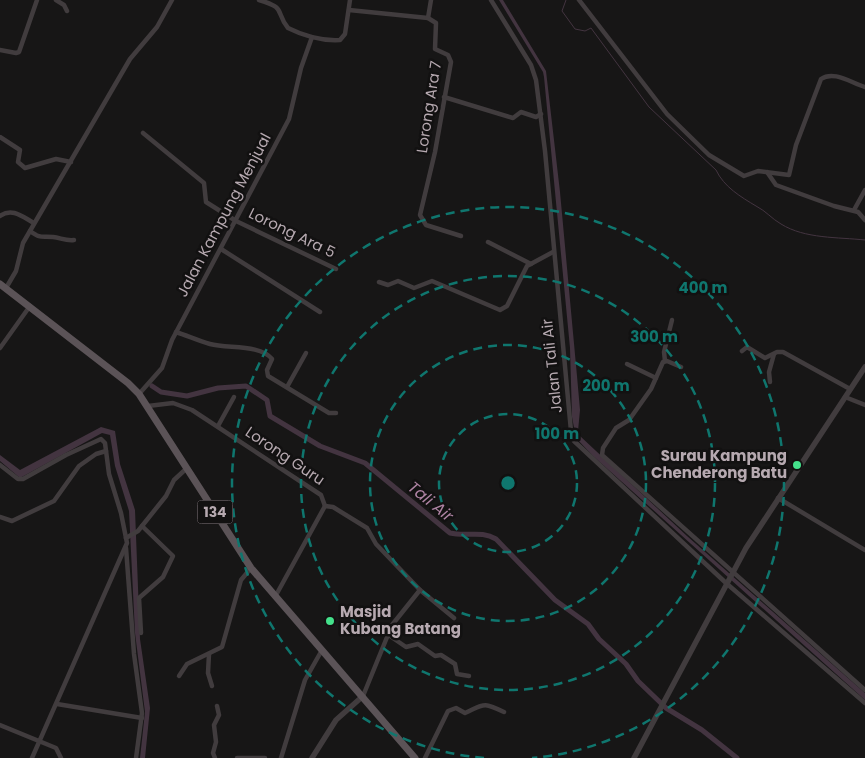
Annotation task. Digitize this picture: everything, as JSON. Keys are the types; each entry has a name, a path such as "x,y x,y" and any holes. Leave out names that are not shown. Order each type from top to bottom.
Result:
{"main road":[{"name":"134","path":"3,286 128,383 139,394 251,568 274,597 363,696 415,758"}],"street":[{"path":"0,50 16,54 20,52 37,0"},
{"path":"56,0 64,5 67,11"},
{"path":"3,286 16,271 19,252 34,223 130,59 157,27 172,0"},
{"path":"259,0 275,6 281,12 288,28 312,37 336,40 343,38 350,0"},
{"path":"349,10 428,18 431,0"},
{"name":"Jalan Tali Air","path":"492,0 534,72 541,114 553,252 574,441 727,582 865,703"},
{"path":"579,0 643,85 696,144 739,174 746,176 756,171 786,176 791,172 796,145 821,79 831,75 865,87"},
{"name":"Lorong Ara 7","path":"428,18 436,23 435,49 448,55 451,59 435,152 420,215 429,227 461,236"},
{"name":"Jalan Kampung Menjual","path":"139,394 162,368 176,332 289,119 301,68 312,37"},
{"path":"444,97 513,118 521,112 536,117 541,114"},
{"name":"Lorong Ara 5","path":"143,133 204,183 206,202 236,221 336,269"},
{"path":"0,137 20,150 18,162 25,168 55,160 71,162"},
{"path":"767,172 776,185 834,206 854,210 865,220"},
{"path":"854,210 865,190"},
{"path":"0,216 7,212 13,212 34,223"},
{"path":"30,231 43,238 53,237 64,241 74,240"},
{"path":"488,242 531,264"},
{"path":"221,249 320,312"},
{"path":"379,282 388,285 398,281 414,288 432,281 500,310 507,306 524,269 553,252"},
{"path":"0,348 30,306"},
{"path":"665,361 664,352 672,320"},
{"path":"176,332 208,344 256,351 268,355 272,359 267,370 268,376 329,413 336,413"},
{"path":"742,351 747,347 765,358 783,352 850,389"},
{"path":"286,387 306,353"},
{"path":"770,382 769,372 774,354"},
{"path":"665,361 681,367"},
{"path":"665,361 661,364 651,389 629,420 616,428 603,448 602,455 865,690"},
{"path":"627,364 656,378"},
{"path":"634,758 733,571 778,498 865,367"},
{"path":"218,426 234,397"},
{"path":"845,397 865,405"},
{"name":"Lorong Guru","path":"148,406 164,403 179,404 218,426 321,495 325,506 333,507 367,528 376,544 420,590 454,618"},
{"path":"0,465 18,479 23,480 96,440 103,440 109,474 122,514 127,537 126,546 134,654 142,718 136,758"},
{"path":"0,517 12,520 54,501 79,466 97,453 106,451"},
{"path":"127,537 137,532 166,496 174,480 187,468"},
{"path":"778,498 865,550"},
{"path":"274,597 325,506"},
{"path":"141,633 139,598 163,577 173,556 142,526"},
{"path":"32,758 126,546"},
{"path":"179,676 186,664 209,654 223,645 241,580 251,568"},
{"path":"312,758 336,720 363,696 388,634 397,618 420,590"},
{"path":"388,634 406,647 417,644 436,656 441,655 455,664 457,674 469,676"},
{"path":"281,758 294,709 301,697 304,682 322,650"},
{"path":"209,654 208,673 212,686"},
{"path":"57,704 142,718"},
{"path":"426,758 448,711 456,708 465,713 478,706 488,705 504,712"},
{"path":"215,758 214,725 219,715 217,706"},
{"path":"0,725 56,748 61,758"},
{"path":"237,758 265,758"}],"shaded area":[{"path":"499,0 503,0 546,71 560,192 580,410 578,431 580,436 687,536 865,693 865,700 593,456 576,438 572,417 570,348 544,77 543,72"},
{"path":"101,427 115,431 120,464 135,510 140,639 150,708 145,758 140,758 145,712 135,633 129,511 115,466 110,435 102,433 20,478 0,461 0,455 20,470"}],"waterway":[{"path":"566,0 562,11 575,29 585,31 591,28 649,107 716,170 733,191 790,229 811,235 865,240"},
{"name":"Tali Air","path":"152,386 161,392 187,396 218,388 246,386 267,400 270,416 320,446 365,463 450,533 479,534 496,539 555,600 588,624 599,639 626,664 638,681 666,708 702,730 737,758"}],"place":[{"name":"Surau Kampung Chenderong Batu","path":"797,465"},
{"name":"Masjid Kubang Batang","path":"330,621"}]}
